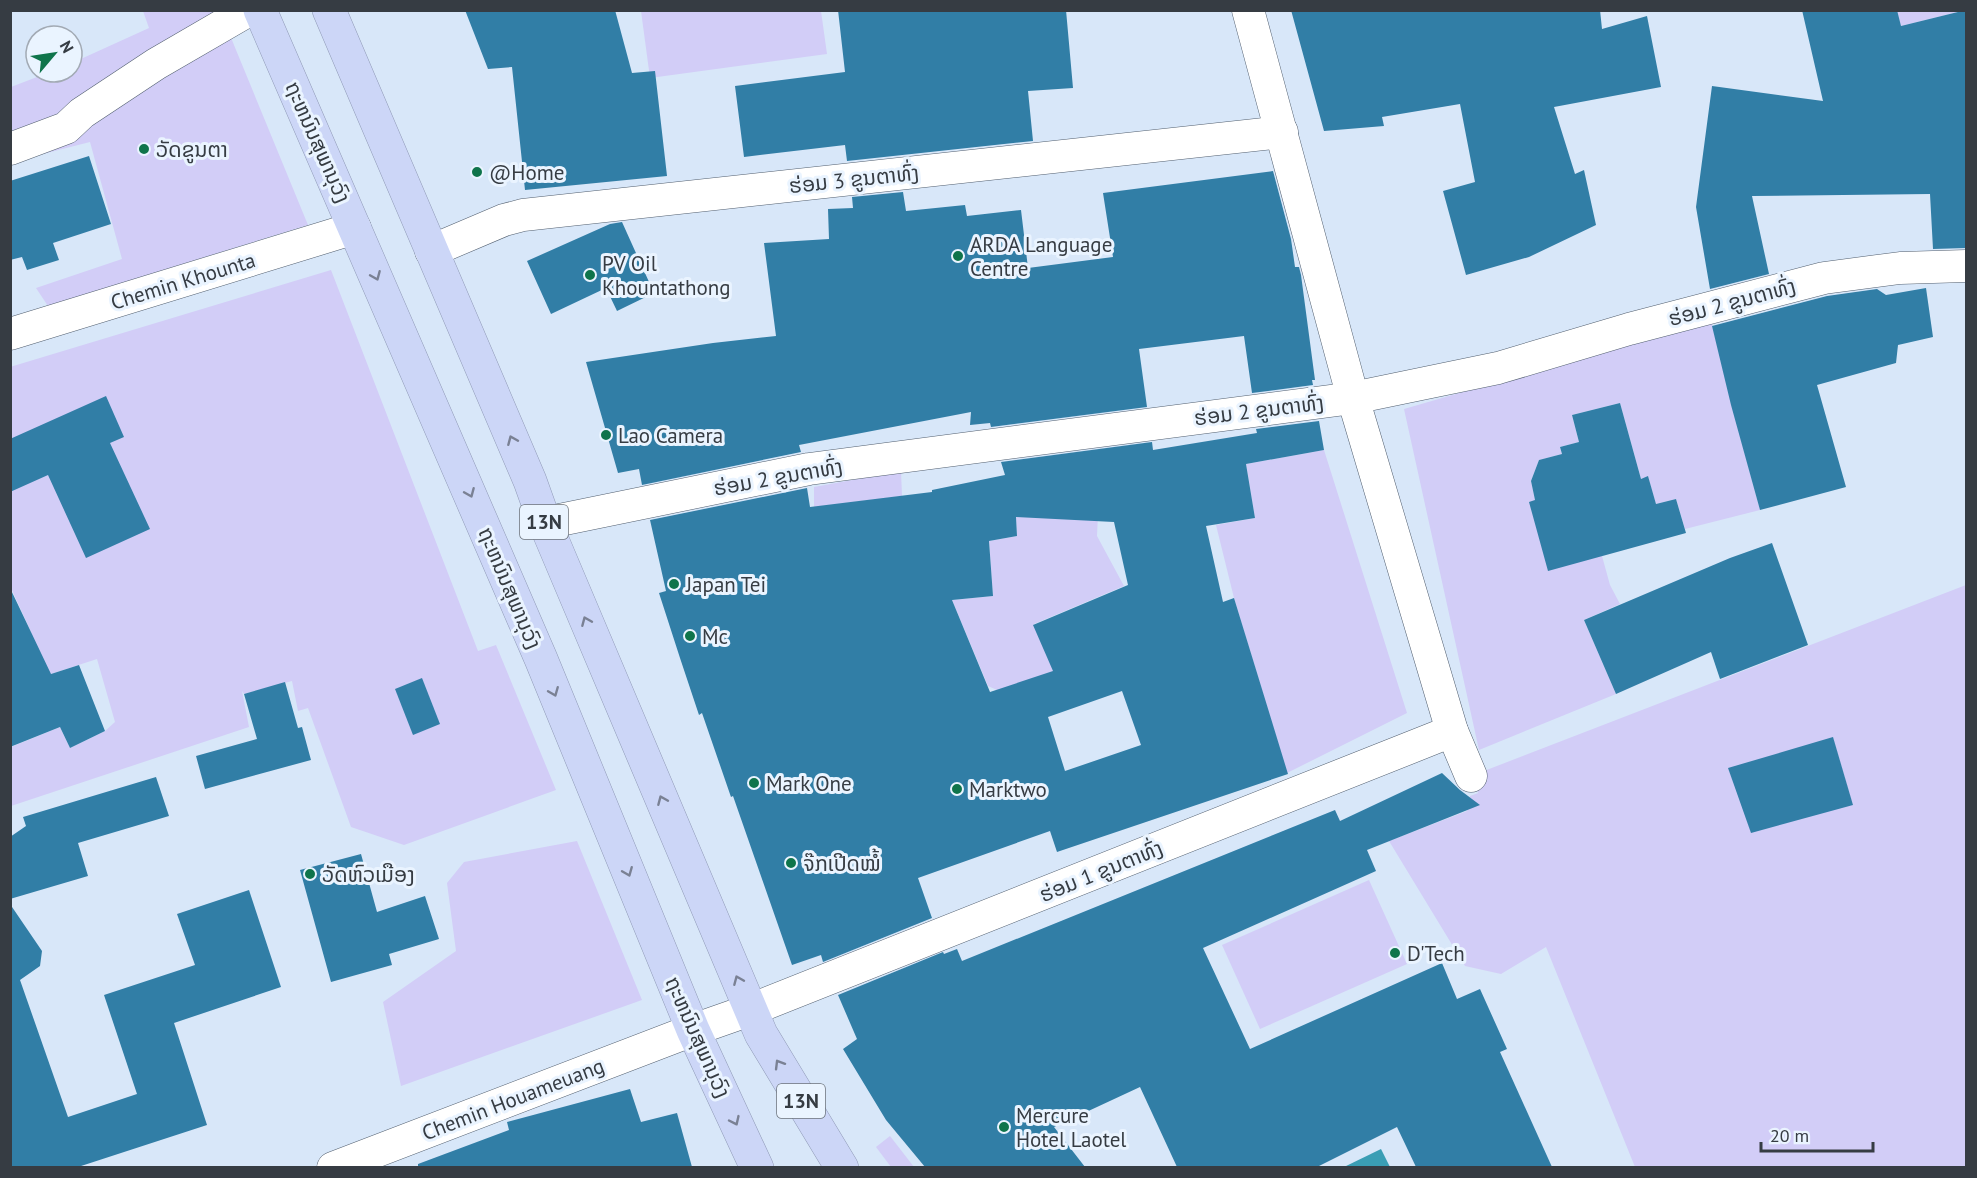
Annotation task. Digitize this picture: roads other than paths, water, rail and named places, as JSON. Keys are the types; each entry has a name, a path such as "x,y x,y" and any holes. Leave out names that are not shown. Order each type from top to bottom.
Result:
{"highway":[{"name":"ຖະຫນົນສຸພານຸວົງ","path":"260,10 541,659 693,1030 757,1167"},
{"name":"13N","path":"329,10 530,481 545,524 756,1022 842,1167"}],"street":[{"path":"10,149 66,128 82,113 156,64 249,10"},
{"path":"1248,10 1353,398 1452,731 1471,776"},
{"name":"ຮ່ອມ 3 ຂູນຕາທົ່ງ","path":"431,251 504,220 523,215 1282,132"},
{"name":"Chemin Khounta","path":"10,334 355,228"},
{"name":"ຮ່ອມ 2 ຂູນຕາທົ່ງ","path":"545,524 809,469 1353,398 1498,368 1629,329 1824,278 1900,268 1966,266"},
{"name":"ຮ່ອມ 1 ຂູນຕາທົ່ງ","path":"693,1030 756,1022 1452,731"},
{"name":"Chemin Houameuang","path":"333,1167 693,1030"}],"water":[{"path":"1381,1149 1390,1167 1344,1167"}],"place":[{"name":"ວັດຂູນຕາ","path":"144,149"},
{"name":"@Home","path":"477,172"},
{"name":"ARDA Language Centre","path":"958,256"},
{"name":"PV Oil Khountathong","path":"590,275"},
{"name":"Lao Camera","path":"606,435"},
{"name":"Japan Tei","path":"674,584"},
{"name":"Mc","path":"690,636"},
{"name":"Mark One","path":"754,783"},
{"name":"Marktwo","path":"957,789"},
{"name":"ຈ໊ກເປີດໝ້ໍ","path":"791,863"},
{"name":"ວັດຫົວເມືອງ","path":"310,874"},
{"name":"D'Tech","path":"1395,953"},
{"name":"Mercure Hotel Laotel","path":"1004,1127"}]}
